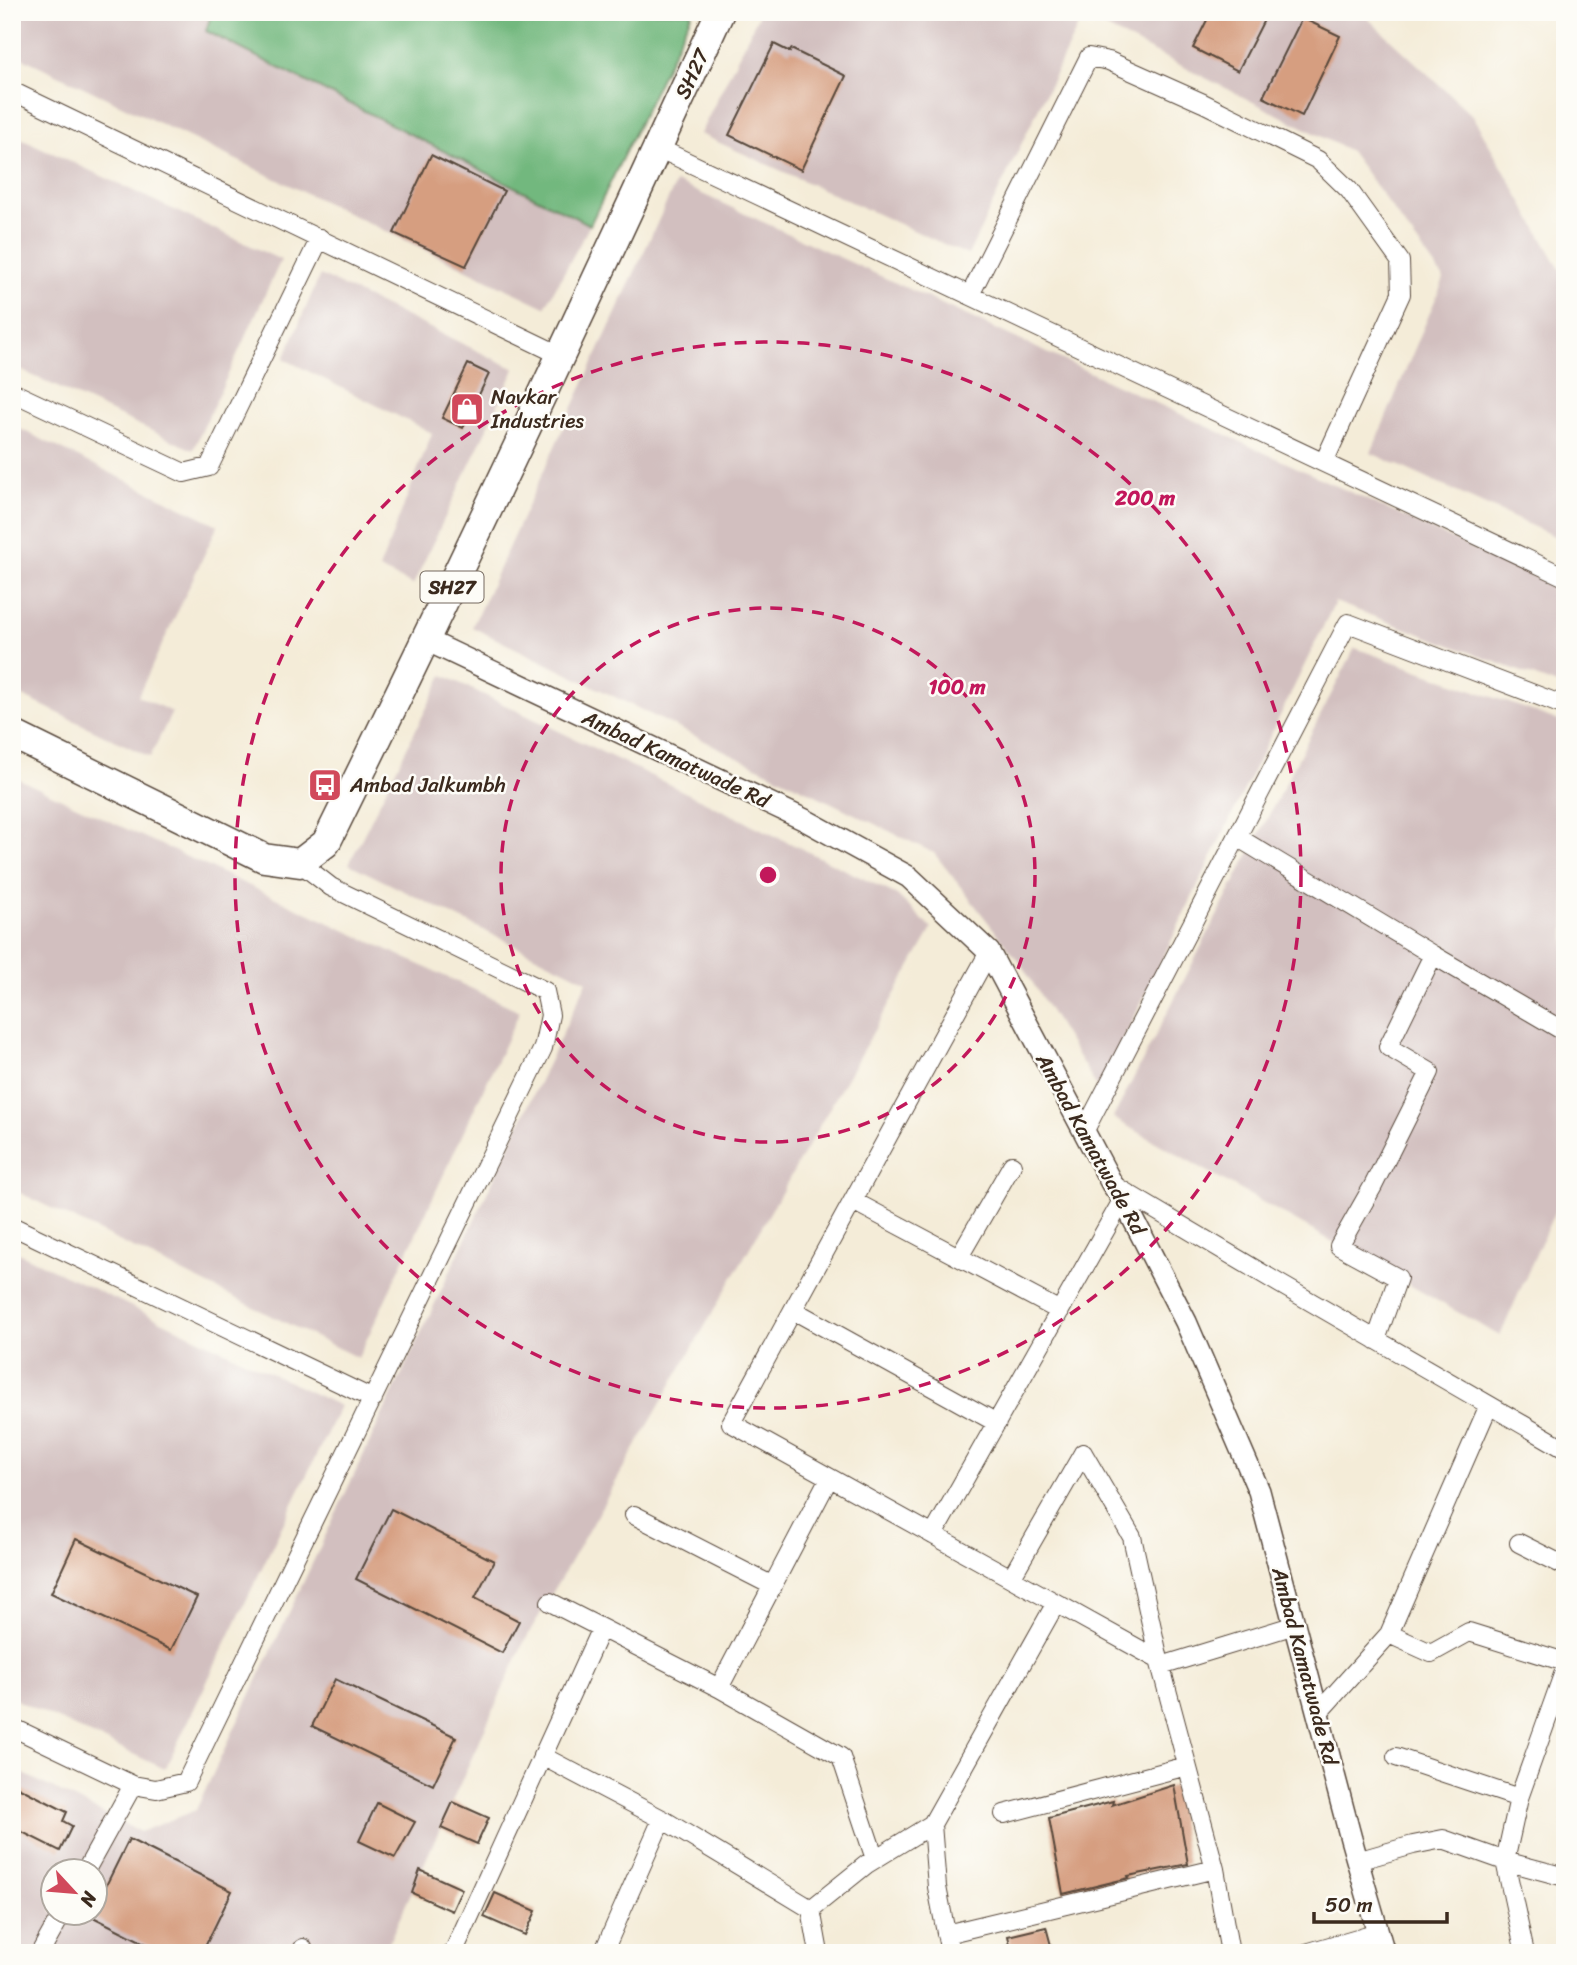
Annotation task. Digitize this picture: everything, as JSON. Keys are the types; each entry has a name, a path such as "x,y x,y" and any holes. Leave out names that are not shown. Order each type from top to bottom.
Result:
{"main road":[{"name":"SH27","path":"300,863 326,843 562,356 720,12"},
{"path":"12,734 264,858 300,863"}],"street":[{"path":"970,295 1089,57 1109,61 1203,103 1318,160 1349,190 1400,261 1401,294 1324,462"},
{"path":"12,91 562,356"},
{"path":"657,148 1565,577"},
{"path":"12,392 184,473 209,467 320,239"},
{"path":"1084,1132 1348,623 1565,706"},
{"name":"Ambad Kamatwade Rd","path":"426,640 805,820 909,877 989,952 1186,1322 1259,1491 1384,1953"},
{"path":"1237,837 1433,956 1565,1032"},
{"path":"12,1727 133,1785 156,1789 186,1782 543,1048 550,1015 545,992 331,887 300,863"},
{"path":"989,952 731,1423 1160,1663 1294,1625"},
{"path":"1376,1340 1398,1278 1339,1246 1373,1186 1430,1072 1388,1047 1433,956"},
{"path":"959,1257 1012,1165"},
{"path":"933,1535 1060,1311 1117,1192 1565,1449"},
{"path":"853,1201 1060,1311"},
{"path":"12,1226 373,1399"},
{"path":"793,1310 997,1423"},
{"path":"1318,1713 1389,1634 1489,1405"},
{"path":"1011,1578 1083,1453 1132,1537 1160,1663 1215,1869 1230,1953"},
{"path":"719,1688 829,1478"},
{"path":"634,1515 773,1586"},
{"path":"1519,1543 1565,1566"},
{"path":"550,1602 719,1688 841,1756 875,1859"},
{"path":"811,1909 875,1859 932,1824 1056,1603"},
{"path":"453,1953 601,1628"},
{"path":"1389,1634 1431,1653 1469,1632 1565,1662"},
{"path":"1525,1953 1505,1861 1519,1798 1565,1669"},
{"path":"1547,1719 1565,1726"},
{"path":"542,1756 662,1819 811,1909 819,1953"},
{"path":"1396,1757 1519,1798"},
{"path":"1004,1814 1187,1766"},
{"path":"94,1856 133,1785"},
{"path":"603,1953 662,1819"},
{"path":"932,1824 937,1887 950,1953"},
{"path":"1357,1861 1413,1844 1443,1839 1505,1861 1565,1877"},
{"path":"946,1934 1215,1869"},
{"path":"40,1953 56,1926"},
{"path":"1306,1953 1378,1932"}],"shaded area":[{"path":"12,12 692,12 590,225 545,307 12,53"},
{"path":"760,12 1361,12 1473,116 1565,278 1565,541 1371,453 1444,279 1350,151 1083,16 968,255 700,134"},
{"path":"12,134 281,260 193,450 12,366"},
{"path":"676,182 1565,591 1565,688 1335,602 1099,1090 1021,964 934,853 472,627"},
{"path":"320,275 515,369 413,585 379,569 432,433 284,359"},
{"path":"12,425 218,525 138,696 172,712 150,757 12,691"},
{"path":"1355,648 1565,723 1565,1188 1500,1336 1113,1118"},
{"path":"443,675 897,895 932,929 522,1646 384,1953 12,1953 12,1768 140,1832 196,1810 587,981 349,864"},
{"path":"12,776 520,1011 358,1358 12,1189"},
{"path":"12,1250 340,1406 165,1769 12,1698"}],"green space":[{"path":"212,12 692,13 590,225 206,31"}],"building":[{"path":"1211,12 1268,12 1238,71 1193,48"},
{"path":"1302,18 1340,36 1302,116 1263,97"},
{"path":"774,44 790,52 791,49 846,76 801,170 729,135"},
{"path":"431,155 504,191 466,266 394,233"},
{"path":"468,364 489,374 463,428 442,418"},
{"path":"391,1509 494,1561 475,1598 519,1621 502,1653 356,1579"},
{"path":"76,1539 197,1597 171,1650 51,1593"},
{"path":"335,1679 456,1737 433,1785 312,1726"},
{"path":"12,1784 67,1812 63,1821 72,1826 60,1851 12,1827"},
{"path":"1174,1785 1188,1864 1128,1876 1129,1878 1063,1894 1049,1818 1113,1801 1112,1805"},
{"path":"453,1802 489,1818 477,1844 441,1828"},
{"path":"377,1803 415,1822 395,1858 359,1841"},
{"path":"129,1839 232,1891 202,1953 164,1953 108,1925 108,1882"},
{"path":"420,1870 462,1889 452,1911 412,1893"},
{"path":"495,1893 536,1911 525,1935 484,1917"},
{"path":"1046,1927 1053,1953 1012,1953 1008,1936"}],"place":[{"name":"Navkar Industries","path":"467,409"},
{"name":"Ambad Jalkumbh","path":"325,785"}]}
